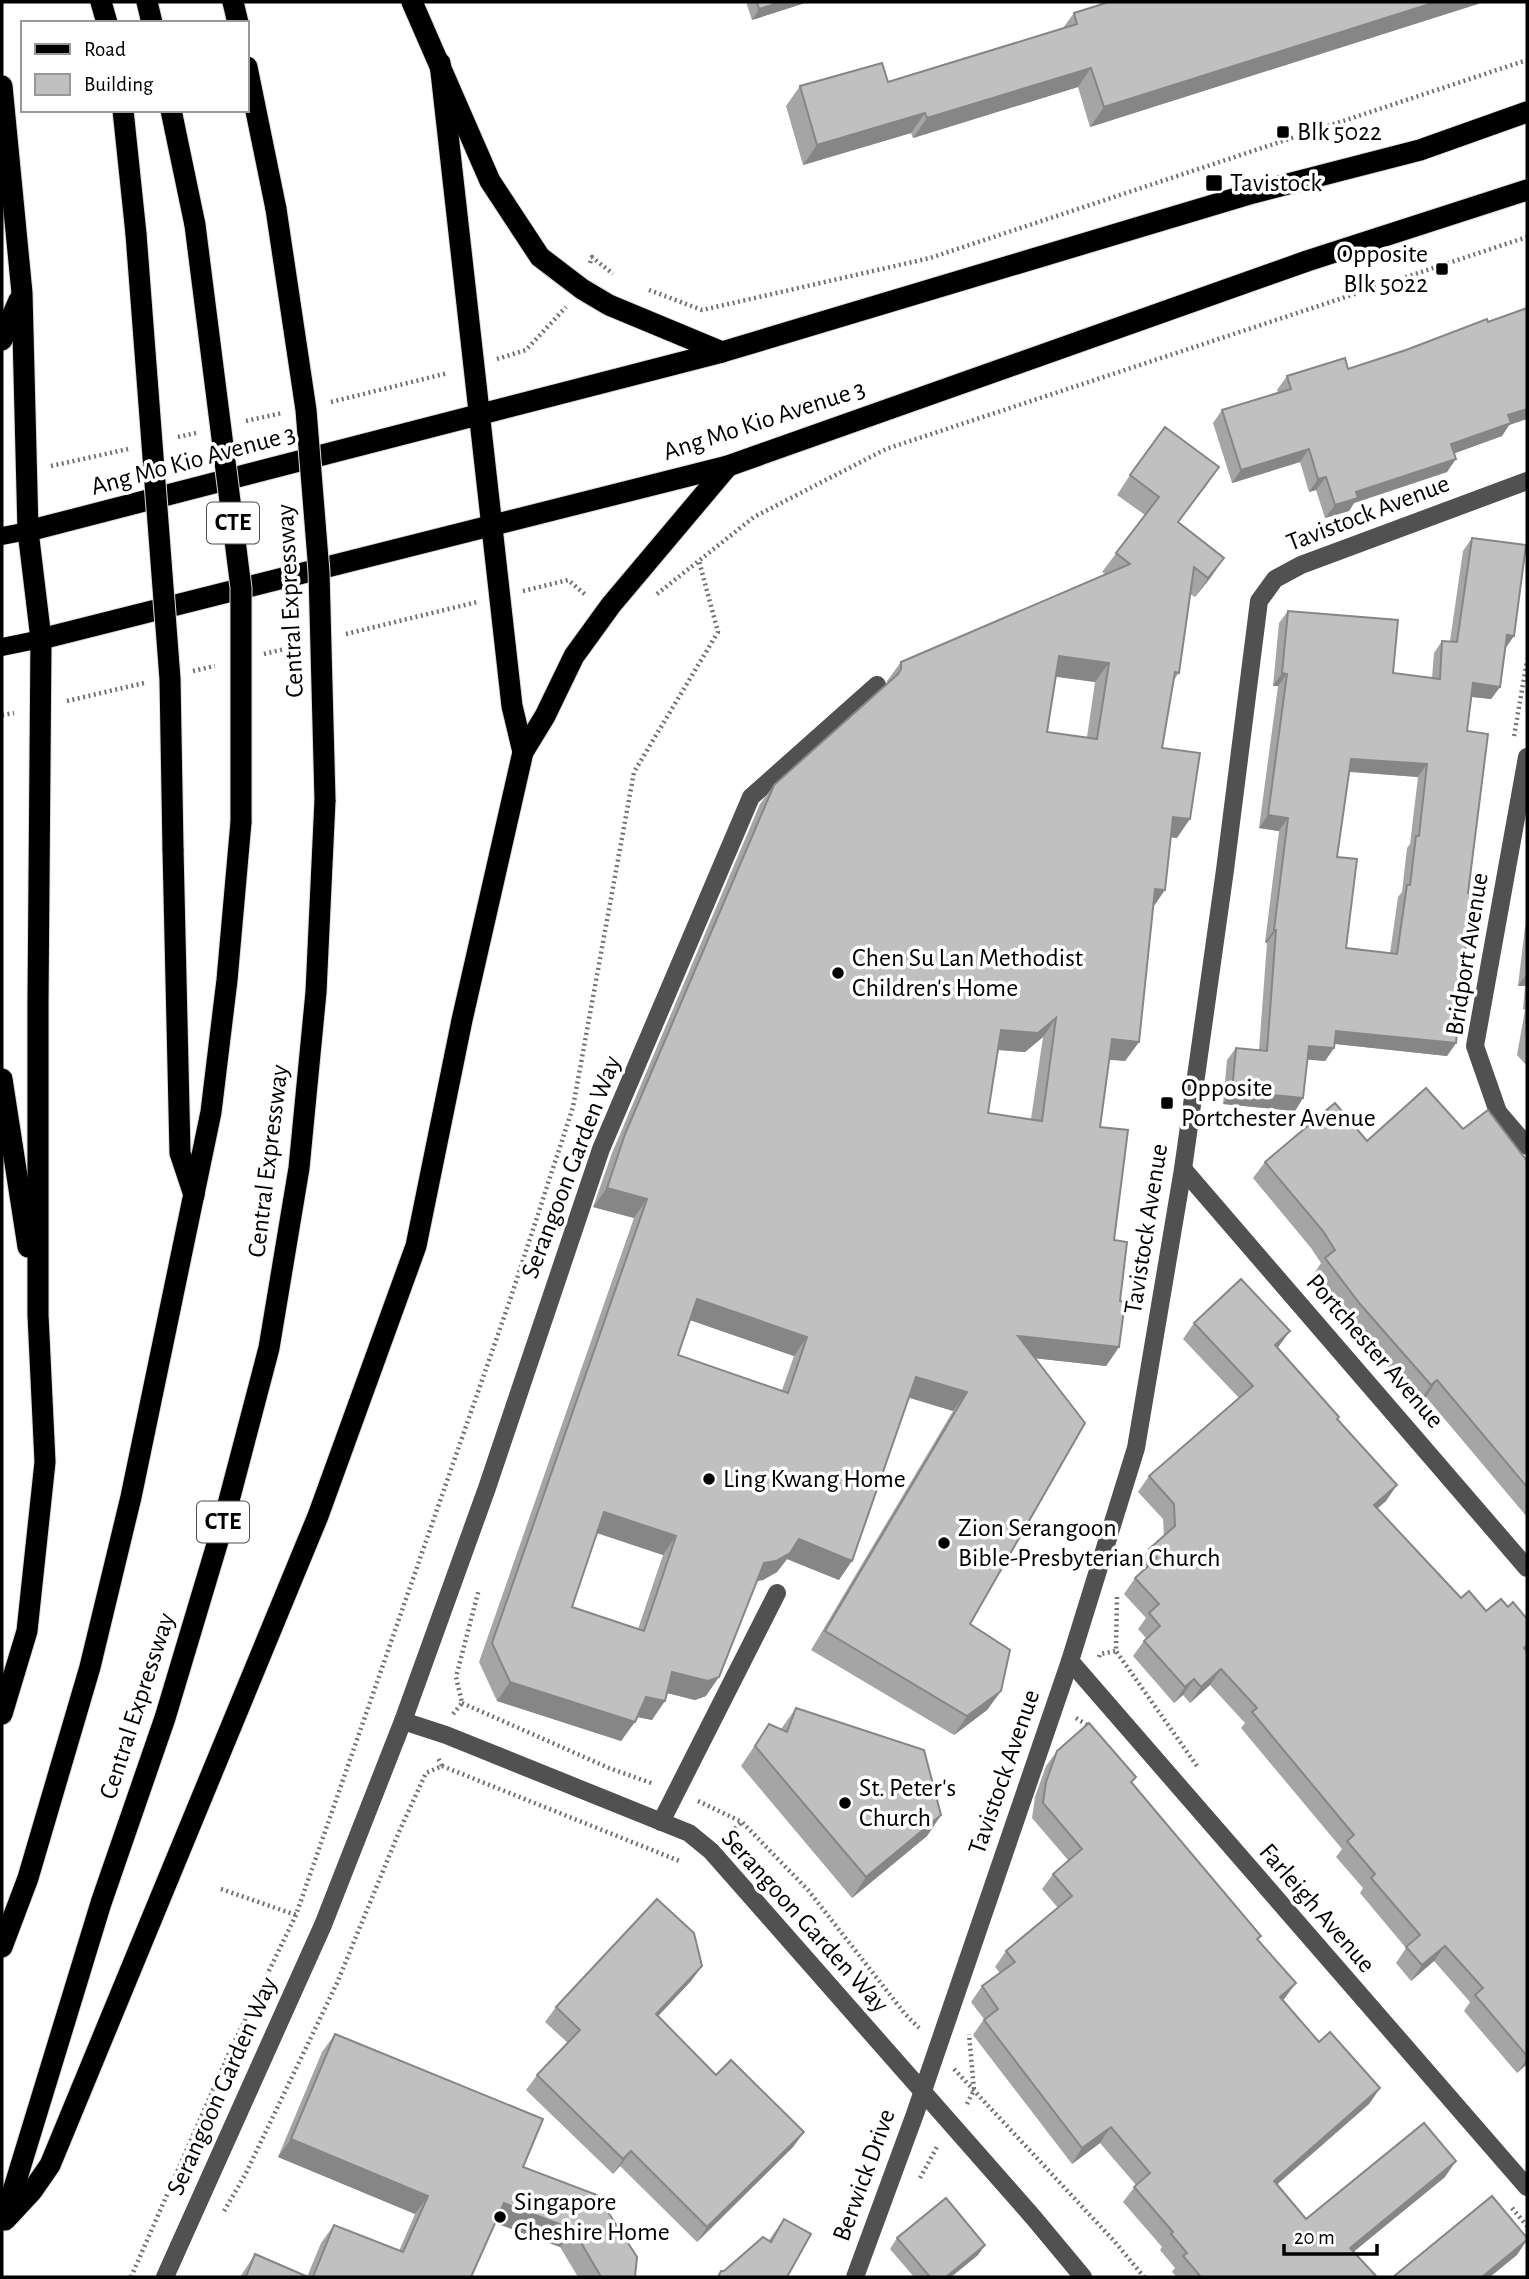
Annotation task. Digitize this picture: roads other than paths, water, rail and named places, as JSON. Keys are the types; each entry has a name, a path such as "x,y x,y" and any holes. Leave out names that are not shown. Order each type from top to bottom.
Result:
{"highway":[{"path":"102,2 107,21"},
{"path":"147,2 152,21"},
{"path":"233,2 238,21"},
{"path":"412,2 490,181 540,257 582,289 610,305 722,352"},
{"path":"440,63 512,706 523,752"},
{"name":"Central Expressway","path":"3,2224 101,1903 165,1718 221,1531 269,1348 299,1168 316,992 325,800 319,572 306,410 276,209 248,72"},
{"path":"2,86 22,293 28,531 41,639 38,1315 45,1462 27,1631 2,1714"},
{"path":"123,112 136,234 170,679 180,1153 195,1198"},
{"name":"Central Expressway","path":"2,1947 29,1878 90,1667 131,1497 211,1112 227,980 241,822 241,588 195,225 171,112"},
{"name":"Ang Mo Kio Avenue 3","path":"28,531 722,352 1253,193 1420,150 1527,112"},
{"name":"Ang Mo Kio Avenue 3","path":"41,639 728,466 1307,261 1527,190"},
{"path":"2,340 22,293"},
{"path":"3,2224 32,2191 50,2165 318,1516 416,1246 462,1020 523,752 545,716 574,656 606,612 728,466"},
{"path":"2,1079 38,1315"}],"main road":[{"name":"Ang Mo Kio Avenue 3","path":"2,536 28,531"},
{"name":"Ang Mo Kio Avenue 3","path":"2,647 41,639"}],"street":[{"name":"Tavistock Avenue","path":"922,2091 1070,1661 1136,1448 1183,1168 1259,601 1275,579 1301,565 1527,481"},
{"name":"Serangoon Garden Way","path":"165,2277 323,1925 403,1721 487,1488 601,1149 751,797 877,685"},
{"name":"Bridport Avenue","path":"1527,757 1475,1046 1498,1112 1527,1146"},
{"name":"Portchester Avenue","path":"1183,1168 1527,1568"},
{"path":"661,1822 777,1593"},
{"name":"Farleigh Avenue","path":"1070,1661 1527,2187"},
{"name":"Serangoon Garden Way","path":"403,1721 446,1735 689,1833 711,1851 1083,2277"},
{"name":"Berwick Drive","path":"855,2277 922,2091"}],"place":[{"name":"Blk 5022","path":"1283,132"},
{"name":"Tavistock","path":"1214,183"},
{"name":"Opposite Blk 5022","path":"1442,269"},
{"name":"Chen Su Lan Methodist Children's Home","path":"838,973"},
{"name":"Opposite Portchester Avenue","path":"1167,1103"},
{"name":"Ling Kwang Home","path":"709,1479"},
{"name":"Zion Serangoon Bible-Presbyterian Church","path":"944,1543"},
{"name":"St. Peter's Church","path":"845,1803"},
{"name":"Singapore Cheshire Home","path":"500,2217"}]}
